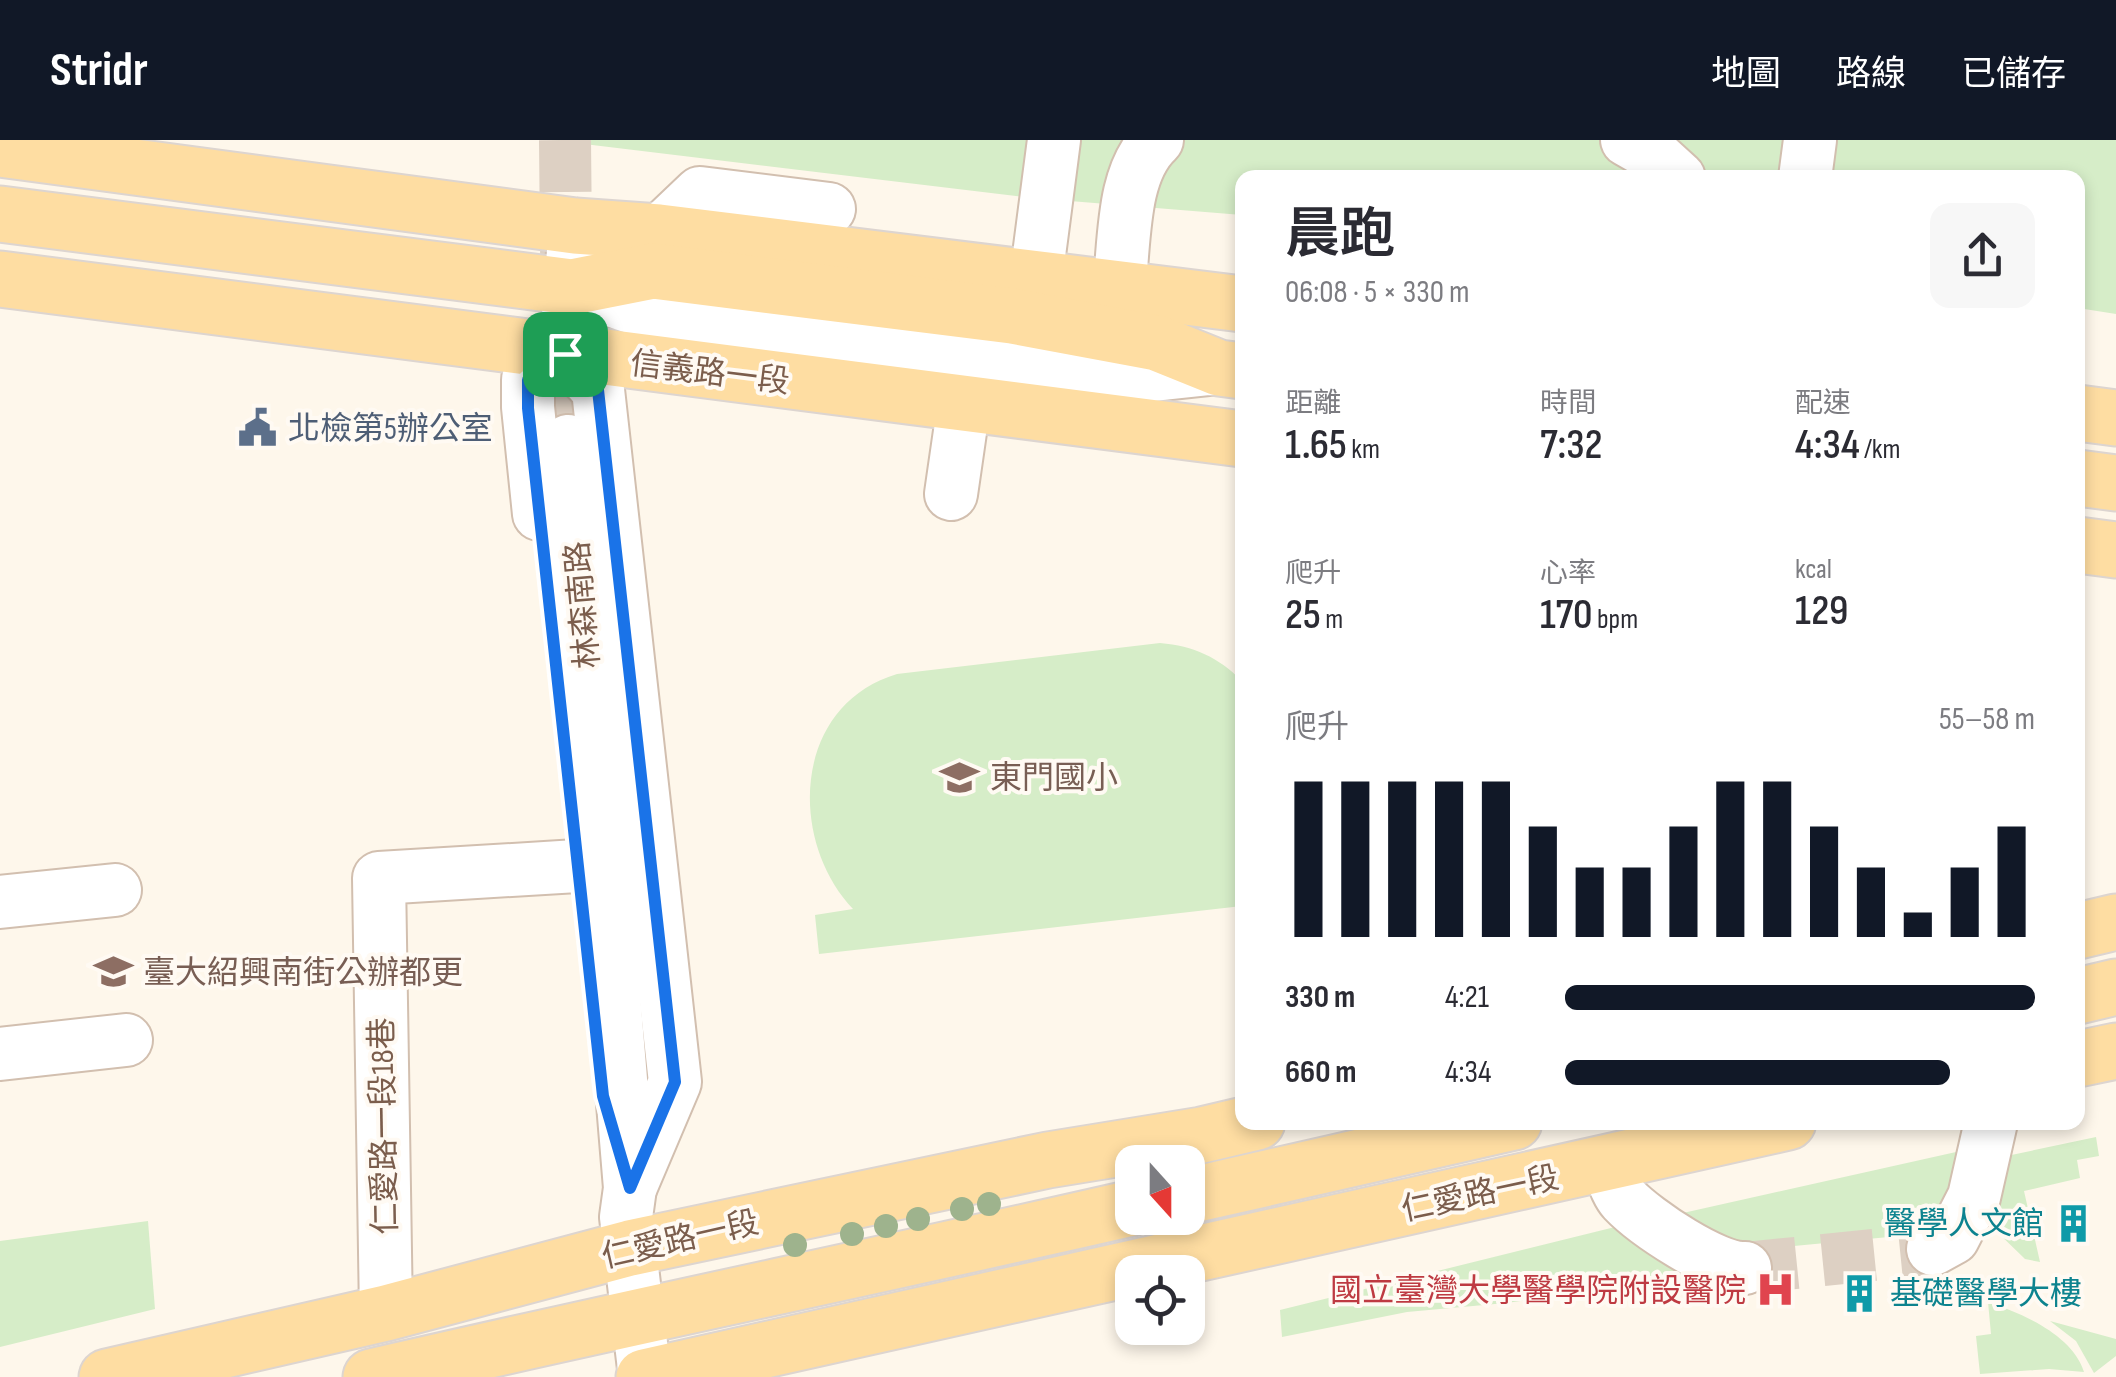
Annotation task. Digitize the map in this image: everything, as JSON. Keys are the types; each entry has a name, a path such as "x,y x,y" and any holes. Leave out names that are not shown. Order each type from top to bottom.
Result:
{"main road":[{"path":"0,149 575,226 658,232 1235,303"},
{"path":"0,214 572,287 652,271 1012,316 1157,343 1231,370"},
{"name":"信義路一段","path":"0,278 1235,438"},
{"path":"2085,413 2116,418"},
{"path":"2085,479 2116,482"},
{"path":"2085,546 2116,550"},
{"path":"2085,929 2116,922"},
{"path":"2085,994 2116,987"},
{"path":"2085,1057 2116,1051"},
{"name":"仁愛路一段","path":"107,1377 386,1313 630,1248 1048,1160 1235,1127"},
{"name":"仁愛路一段","path":"1205,1192 1479,1130"},
{"name":"仁愛路一段","path":"645,1377 1754,1130"},
{"name":"仁愛路一段","path":"371,1377 1115,1212"}],"street":[{"path":"1036,278 1054,140"},
{"path":"1119,288 1132,185 1156,140"},
{"path":"1626,140 1655,156 1670,170"},
{"path":"1806,170 1810,140"},
{"path":"658,232 700,193 828,210"},
{"path":"565,354 575,226"},
{"name":"林森南路","path":"565,354 598,390 675,1082 630,1188 603,1096 528,408 528,380 565,354"},
{"path":"951,494 964,404"},
{"name":"林森南路","path":"568,441 630,1188 626,1216 645,1377"},
{"name":"仁愛路一段18巷","path":"386,1313 379,878 577,866"},
{"path":"0,902 115,890"},
{"path":"0,1054 126,1040"},
{"path":"1933,1248 1953,1238 1974,1198 1989,1130"},
{"path":"1607,1164 1622,1198 1663,1230 1714,1260 1746,1268"}],"green space":[{"path":"551,140 2116,140 2116,314 2085,309 2085,170 1235,170 1235,214 1033,198"},
{"path":"1160,643 1205,654 1224,665 1235,675 1235,907 819,954 815,915 853,909 832,880 817,847 810,812 811,777 820,744 837,714 863,690 897,674"},
{"path":"2096,1137 2099,1156 2077,1160 2080,1178 2024,1191 2040,1262 2025,1259 1991,1226 2002,1157"},
{"path":"1965,1150 1931,1233 1740,1251 1674,1215"},
{"path":"148,1221 155,1309 0,1347 0,1241"},
{"path":"1615,1227 1690,1278 1407,1312 1282,1337 1280,1310"},
{"path":"1988,1302 2030,1319 2057,1336 2084,1372 2049,1369 1980,1374 1976,1336 1991,1334"},
{"path":"2050,1321 2116,1339 2116,1356 2094,1373 2076,1341"}],"tunnel":[{"path":"565,140 568,441"},
{"path":"1745,1268 1933,1249"}],"place":[{"name":"北檢第5辦公室","path":"258,428"},
{"name":"東門國小","path":"960,777"},
{"name":"臺大紹興南街公辦都更","path":"113,972"},
{"name":"醫學人文館","path":"2074,1223"},
{"name":"國立臺灣大學醫學院附設醫院","path":"1776,1290"},
{"name":"基礎醫學大樓","path":"1860,1293"}],"route":[{"path":"565,354 598,390 675,1082 630,1188 603,1096 528,408 528,380 565,354"}]}
